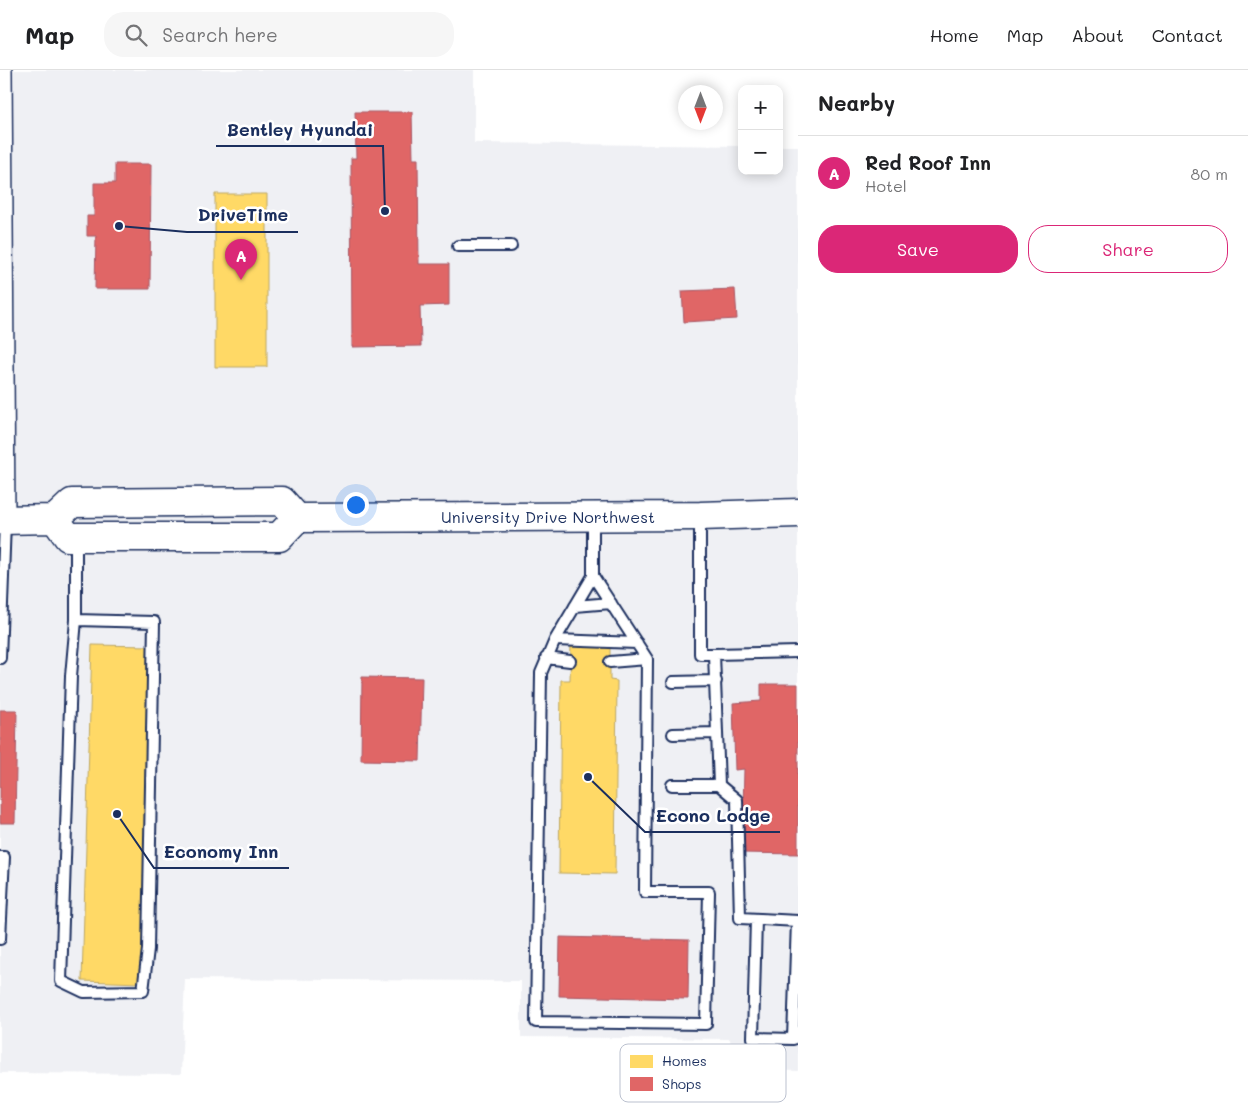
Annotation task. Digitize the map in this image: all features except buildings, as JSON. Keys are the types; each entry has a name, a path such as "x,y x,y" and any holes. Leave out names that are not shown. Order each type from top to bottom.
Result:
{"highway":[{"path":"2,519 55,519 72,503 186,501 282,501 297,518 279,537 68,537 55,519"},
{"name":"University Drive Northwest","path":"297,518 700,516 798,513"}],"street":[{"path":"2,70 2,519"}],"lane":[{"path":"458,246 511,246"},
{"path":"592,576 648,659 645,892 709,892 706,1024 536,1022 541,674 555,640 592,576 593,516"},
{"path":"700,516 700,654 798,652"},
{"path":"0,658 2,519"},
{"path":"76,537 76,620 71,676 61,981 84,992 143,991 148,949 154,622 76,620"},
{"path":"575,606 611,603"},
{"path":"555,640 637,643"},
{"path":"714,654 719,785"},
{"path":"546,658 570,661"},
{"path":"610,662 648,659"},
{"path":"673,682 716,681"},
{"path":"673,734 717,733"},
{"path":"672,786 719,785 737,800 740,918 798,921 793,1039 753,1038 756,919"},
{"path":"0,856 4,857 0,939"}],"shaded area":[{"path":"0,70 474,70 474,143 738,146 738,175 783,175 783,146 798,146 798,1071 786,1071 786,1044 730,1044 730,1039 521,1037 521,981 185,979 181,1074 0,1073"}],"place":[{"name":"Bentley Hyundai","path":"385,211"},
{"name":"DriveTime","path":"119,226"},
{"name":"Red Roof Inn","path":"241,280"},
{"name":"Econo Lodge","path":"588,777"},
{"name":"Economy Inn","path":"117,814"}]}
